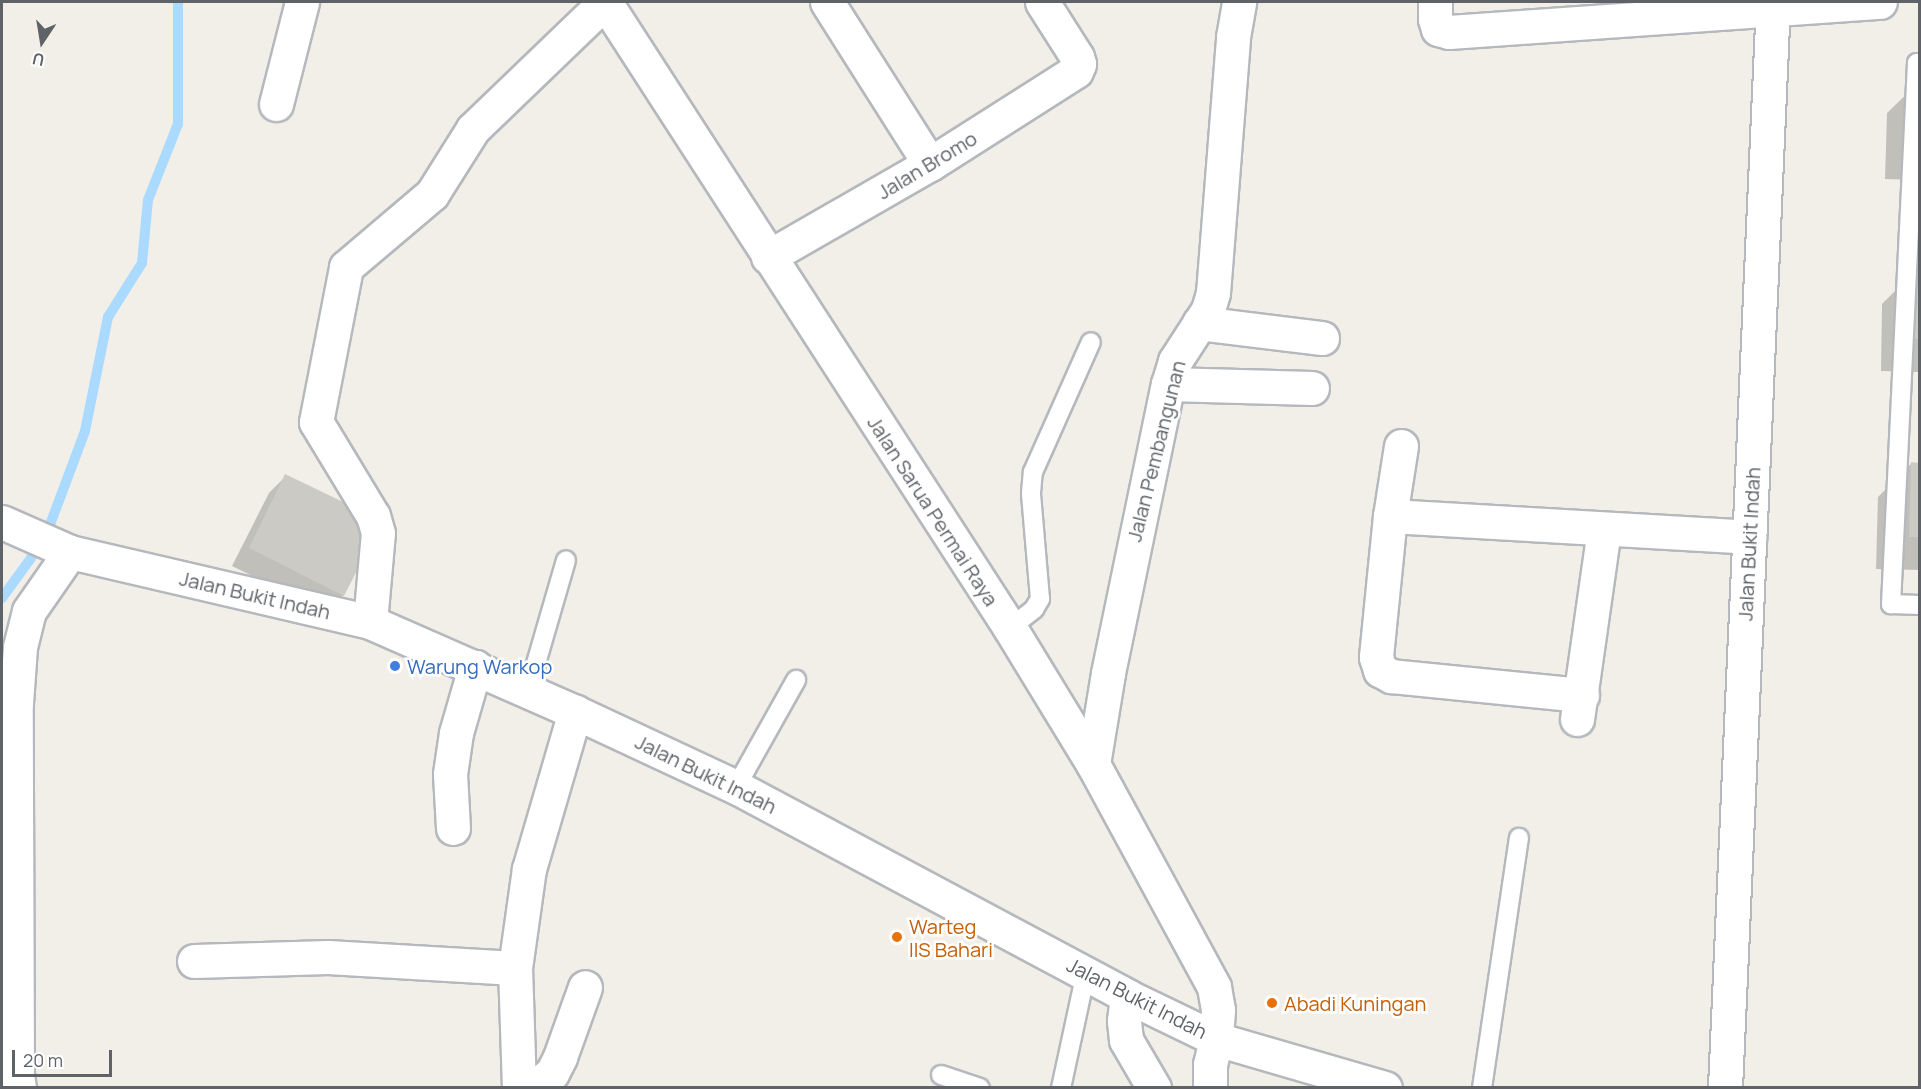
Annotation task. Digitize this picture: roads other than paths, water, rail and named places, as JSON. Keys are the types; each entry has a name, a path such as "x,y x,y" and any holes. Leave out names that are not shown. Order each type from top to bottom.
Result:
{"street":[{"path":"276,104 303,2"},
{"path":"370,622 378,533 374,516 316,422 346,267 432,194 473,129 605,2"},
{"name":"Jalan Sarua Permai Raya","path":"605,2 1010,628 1093,764 1214,987 1218,1010 1216,1039 1210,1064 1210,1088"},
{"path":"827,2 930,164"},
{"name":"Jalan Bromo","path":"768,256 930,164 1076,71 1079,64 1077,57 1042,2"},
{"name":"Jalan Pembangunan","path":"1093,764 1108,673 1168,384 1180,353 1208,310 1213,293 1233,37 1239,2"},
{"path":"1435,2 1435,19 1438,29 1449,32 1590,12 1880,2"},
{"name":"Jalan Bukit Indah","path":"1725,1088 1773,6"},
{"path":"1199,323 1322,338"},
{"path":"1168,384 1312,388"},
{"path":"1401,447 1390,516 1376,657 1380,670 1391,676 1579,707 1605,529"},
{"path":"1390,516 1749,537"},
{"path":"12,1079 16,703 20,647 29,611 36,537"},
{"name":"Jalan Bukit Indah","path":"36,537 370,622 575,711 736,787 1086,972 1126,996 1216,1039 1385,1088"},
{"path":"453,828 450,774 456,733 475,668"},
{"path":"519,1088 515,968 529,869 575,711"},
{"path":"194,961 328,957 515,968"},
{"path":"528,1088 540,1083 552,1073 585,987"},
{"path":"1126,996 1124,1021 1126,1040 1154,1088"}],"lane":[{"path":"1920,63 1917,63 1892,604 1920,605"},
{"path":"1010,628 1034,609 1040,599 1031,493 1033,472 1091,342"},
{"path":"528,691 566,560"},
{"path":"736,787 796,680"},
{"path":"1482,1088 1519,837"},
{"path":"1060,1088 1086,972"},
{"path":"941,1076 980,1088"}],"waterway":[{"path":"2,598 31,558 51,522 85,431 108,317 142,263 148,200 178,124 178,2"}],"place":[{"name":"Warung Warkop","path":"395,666"},
{"name":"Warteg IIS Bahari","path":"897,937"},
{"name":"Abadi Kuningan","path":"1272,1003"}]}
